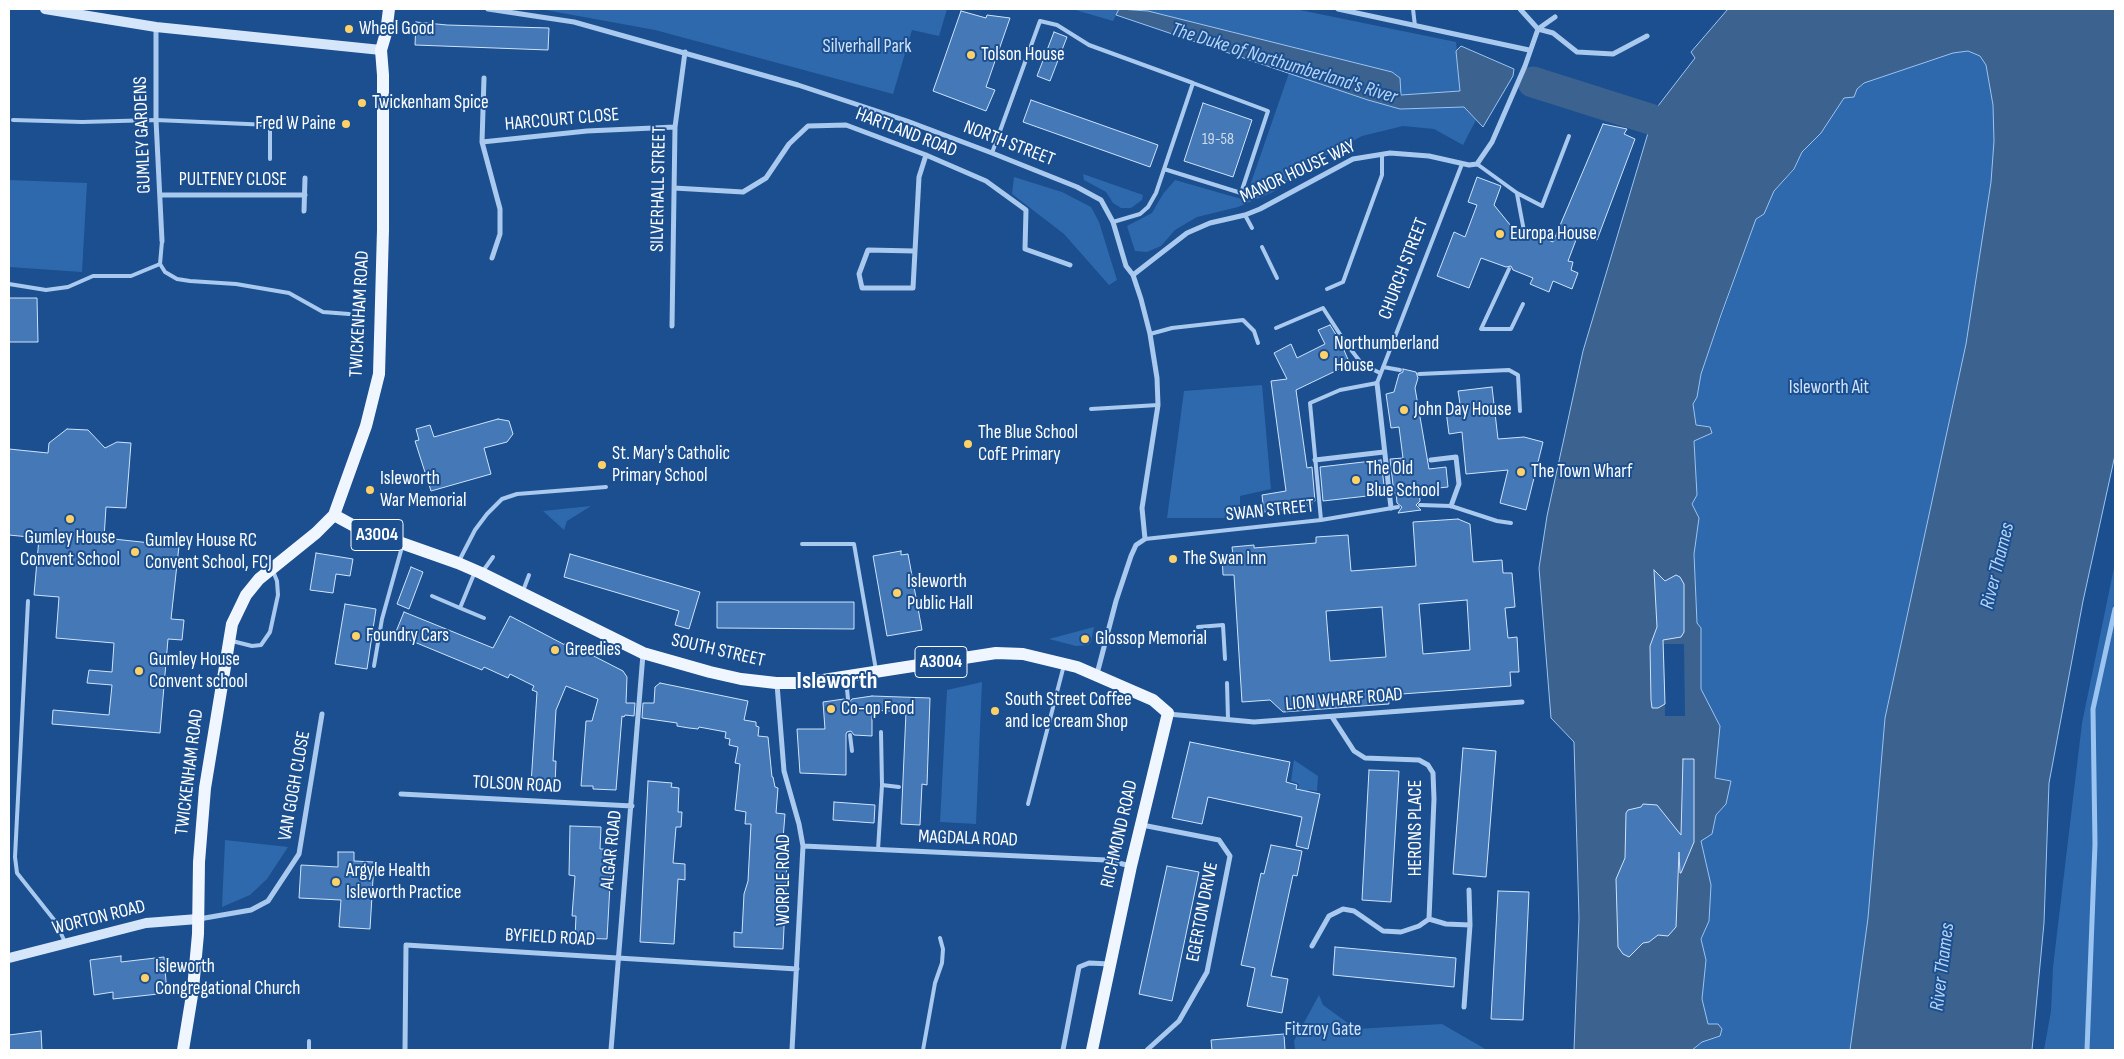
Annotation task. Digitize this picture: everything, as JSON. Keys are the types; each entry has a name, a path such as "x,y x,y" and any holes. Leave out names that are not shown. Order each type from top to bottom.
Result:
{"main road":[{"path":"45,9 156,27 381,50"},
{"name":"TWICKENHAM ROAD","path":"183,1050 194,989 204,788 232,624 246,595 259,579 316,533 334,515 366,426 380,366 383,126 381,50 386,33 389,9"},
{"name":"SOUTH STREET","path":"334,515 356,527 458,563 643,653 710,672 741,679 776,683 815,682 996,653 1034,656 1065,663 1097,674 1153,700 1168,714"},
{"name":"RICHMOND ROAD","path":"1092,1050 1131,866 1168,714"},
{"name":"WORTON ROAD","path":"9,958 146,923 198,919"}],"street":[{"name":"NORTH STREET","path":"488,9 574,22 685,52 816,91 907,121 992,153 1089,192 1101,200 1114,222 1126,266 1133,275 1150,334 1157,378 1158,405 1142,508 1145,539"},
{"path":"1338,9 1530,50"},
{"path":"1520,9 1538,29 1553,33 1577,52 1613,54 1647,36"},
{"path":"1462,164 1477,164 1492,142 1538,29 1555,17"},
{"name":"GUMLEY GARDENS","path":"156,27 156,120 162,241"},
{"name":"SILVERHALL STREET","path":"672,326 675,127 685,52"},
{"path":"482,142 484,78"},
{"name":"HARTLAND ROAD","path":"674,188 743,192 766,178 789,144 808,126 846,125 986,180 1026,210 1025,249 1070,265"},
{"name":"HARCOURT CLOSE","path":"492,258 500,234 500,209 482,142 587,131 675,127"},
{"name":"MANOR HOUSE WAY","path":"1133,275 1187,233 1210,223 1245,215 1260,209 1353,159 1382,154 1428,156 1462,164"},
{"path":"914,251 868,250 859,274 862,288 914,288 918,177 926,155"},
{"name":"PULTENEY CLOSE","path":"304,211 305,178"},
{"name":"PULTENEY CLOSE","path":"161,195 305,195"},
{"path":"1377,383 1391,508"},
{"path":"1316,460 1384,452"},
{"path":"1431,460 1456,458 1459,484 1451,506"},
{"path":"1097,674 1133,550 1136,545 1145,539"},
{"name":"ALGAR ROAD","path":"611,1050 643,653"},
{"name":"WORPLE ROAD","path":"776,683 783,762 803,846 792,1050"},
{"name":"LION WHARF ROAD","path":"1168,714 1254,722 1522,702"},
{"name":"VAN GOGH CLOSE","path":"198,919 251,910 268,901 299,854 322,714"},
{"name":"HERONS PLACE","path":"1332,717 1354,751 1365,758 1419,760 1428,765 1432,773 1434,799 1429,919"},
{"name":"TOLSON ROAD","path":"401,794 632,806"},
{"name":"EGERTON DRIVE","path":"1141,825 1219,840 1230,856 1207,972 1179,1021 1147,1050"},
{"name":"MAGDALA ROAD","path":"803,846 1106,860 1131,866"},
{"path":"1464,1007 1470,925 1469,890"},
{"path":"1312,946 1330,916 1343,909 1354,911 1383,931 1401,932 1419,926 1429,919 1446,924 1470,925"},
{"name":"BYFIELD ROAD","path":"405,1050 406,945 618,956 797,969"},
{"path":"1063,1050 1079,967 1089,962 1110,964"}],"lane":[{"path":"1413,9 1415,26"},
{"path":"992,153 1040,21 1057,25 1089,44 1268,111 1241,193 1164,169"},
{"path":"1114,222 1140,214 1148,207 1156,193 1193,84"},
{"path":"13,120 82,122 156,120 270,125 270,159"},
{"path":"1477,164 1517,193 1542,206 1569,136"},
{"path":"1326,289 1342,282 1382,175 1382,154"},
{"name":"CHURCH STREET","path":"1377,383 1462,164"},
{"path":"1517,193 1524,230"},
{"path":"1245,215 1252,228"},
{"path":"162,241 160,264 165,272 178,279 236,284 289,293 323,312 349,314"},
{"path":"1262,247 1277,278"},
{"path":"9,284 46,290 68,287 92,276 131,276 160,264"},
{"path":"1509,269 1481,329 1512,329 1523,304"},
{"path":"1276,328 1323,308 1362,364 1380,374"},
{"path":"1150,334 1227,320 1243,320 1254,331 1258,343"},
{"path":"1383,366 1400,370"},
{"path":"1419,374 1509,370 1518,375 1520,411"},
{"path":"1321,520 1310,402 1340,390 1377,383"},
{"path":"1091,409 1158,405"},
{"path":"458,563 475,530 502,499 517,494 606,487"},
{"path":"1420,505 1451,506 1497,521 1511,523"},
{"name":"SWAN STREET","path":"1145,539 1321,520 1398,507"},
{"path":"374,666 382,619 402,544"},
{"path":"802,544 854,544 876,672"},
{"path":"460,608 478,572 492,558"},
{"path":"229,640 252,646 261,645 270,632 278,595 277,581 272,569"},
{"path":"522,594 529,575"},
{"path":"432,596 484,618"},
{"path":"28,601 15,857 17,873 55,921 66,944"},
{"path":"1198,627 1224,626 1226,659"},
{"path":"1028,804 1065,663"},
{"path":"846,677 848,699"},
{"path":"1227,683 1228,719"},
{"path":"878,850 882,785 881,732"},
{"path":"850,735 852,751"},
{"path":"882,785 899,787"},
{"path":"923,1050 935,984 942,962 943,949 940,938"},
{"path":"309,1041 309,1050"}],"green space":[{"name":"Silverhall Park","path":"540,9 947,9 939,36 912,30 893,94 655,30"},
{"path":"1072,9 1119,9 1113,21"},
{"path":"1139,9 1295,9 1456,42 1461,91 1401,95 1400,78 1392,72"},
{"name":"Isleworth Ait","path":"1968,51 1980,56 1986,65 1993,105 1994,141 1991,182 1966,344 1885,718 1868,918 1850,1050 1692,1050 1702,1042 1720,1036 1718,1024 1708,1024 1702,999 1706,961 1701,939 1709,921 1711,885 1701,841 1712,833 1716,815 1726,804 1730,781 1715,778 1720,726 1701,689 1701,628 1697,623 1694,554 1699,518 1692,504 1697,495 1694,440 1710,427 1696,425 1693,404 1697,397 1701,374 1756,219 1764,214 1774,191 1794,170 1802,152 1821,133 1844,97 1864,83 1953,53"},
{"path":"1289,73 1400,109 1464,107 1476,120 1463,145 1434,129 1403,126 1362,136 1308,165 1273,192 1238,207 1197,217 1175,230 1161,246 1147,252 1135,251 1127,226 1152,213 1163,194 1175,180 1245,200"},
{"path":"1083,174 1143,195 1142,200 1131,208 1121,208 1113,203 1106,192 1084,180"},
{"path":"1014,177 1062,192 1091,207 1099,222 1117,280 1109,285 1064,234 1012,194"},
{"path":"9,180 87,183 82,272 9,267"},
{"path":"1262,385 1271,489 1240,496 1240,518 1167,518 1184,391"},
{"path":"591,506 567,521 564,530 543,511"},
{"path":"2115,563 2115,1050 2044,1050 2051,1011 2053,967 2082,723"},
{"path":"1094,627 1091,642 1088,645 1076,646 1049,639"},
{"path":"982,682 976,824 940,822 947,690"},
{"path":"1294,760 1318,776 1317,791 1308,790 1301,818 1292,816 1299,784 1291,781"},
{"path":"225,840 288,847 267,879 250,895 222,907"},
{"name":"Fitzroy Gate","path":"1319,995 1323,1005 1356,1029 1442,1024 1487,1050 1295,1050 1294,1041"}],"water":[{"path":"1119,9 1148,11 1392,72 1400,78 1401,95 1460,91 1456,51 1461,46 1514,69 1513,76 1483,127 1464,107 1400,109 1368,100 1116,15"},
{"name":"River Thames","path":"1728,9 2115,9 2115,455 2083,601 2049,783 2044,923 2032,1050 1850,1050 1868,918 1885,718 1966,344 1991,182 1994,141 1993,105 1986,65 1980,56 1968,51 1953,53 1864,83 1857,89 1854,97 1844,98 1821,133 1802,152 1794,169 1774,191 1764,214 1756,219 1721,315 1701,374 1697,397 1693,404 1696,425 1710,427 1712,433 1694,441 1697,495 1692,504 1699,518 1694,554 1697,623 1701,628 1701,689 1720,726 1715,778 1731,781 1726,804 1716,815 1712,834 1701,841 1711,885 1709,921 1701,939 1706,960 1702,999 1708,1024 1718,1024 1722,1029 1720,1036 1702,1042 1692,1050 1574,1050 1579,918 1574,742 1551,718 1539,568 1547,516 1583,351 1648,133 1658,106 1695,58 1691,52"}],"pier":[{"path":"1664,644 1684,644 1685,716 1665,716"}],"building":[{"name":"Tolson House","path":"961,11 986,18 987,15 1010,18 986,87 995,90 986,111 933,91"},
{"path":"416,22 447,25 549,28 548,50 415,45"},
{"path":"1054,32 1067,37 1050,81 1037,76"},
{"path":"1031,100 1158,145 1150,167 1023,122"},
{"path":"1203,103 1252,120 1233,177 1184,161"},
{"name":"Europa House","path":"1603,124 1627,129 1624,134 1635,139 1597,240 1579,232 1568,261 1573,262 1571,270 1578,273 1572,289 1553,281 1549,292 1530,284 1533,278 1513,270 1511,266 1506,267 1481,258 1469,288 1437,276 1454,232 1465,237 1477,205 1468,202 1477,177 1501,186 1494,205 1511,226 1520,229 1522,234 1528,232 1553,242"},
{"path":"9,298 37,298 38,342 9,342"},
{"path":"1330,325 1340,341 1350,364 1296,390 1307,468 1312,467 1315,501 1312,502 1312,505 1264,512 1262,495 1286,491 1271,381 1287,379 1274,353 1291,344 1297,358 1325,344 1318,330"},
{"path":"1403,369 1416,372 1418,378 1415,388 1429,469 1446,467 1448,487 1419,490 1420,501 1416,505 1421,510 1398,513 1402,507 1397,503 1396,493 1394,493 1390,459 1403,458 1399,427 1391,428 1386,394 1394,392 1399,374 1403,372"},
{"name":"The Town Wharf","path":"1492,387 1498,439 1524,437 1543,442 1526,510 1500,503 1508,470 1466,474 1462,432 1449,434 1446,411 1461,410 1458,391"},
{"path":"498,419 509,421 513,434 507,442 484,448 491,474 431,491 415,441 419,440 416,429 430,425 434,437"},
{"path":"67,429 88,430 105,448 117,442 131,443 126,508 106,507 104,538 179,546 171,619 184,620 182,640 168,639 160,733 52,724 53,710 109,715 112,685 87,683 89,670 112,672 114,643 56,638 59,597 34,595 39,538 9,535 9,449 48,453 49,443"},
{"name":"The Old Blue School","path":"1381,460 1385,494 1323,501 1320,467"},
{"path":"1458,519 1470,524 1473,562 1502,560 1503,573 1512,573 1515,607 1505,608 1508,638 1517,637 1519,672 1510,672 1511,686 1388,695 1389,704 1283,712 1270,700 1242,702 1234,575 1223,575 1222,555 1233,555 1232,547 1254,545 1254,548 1316,543 1316,537 1348,535 1351,571 1416,566 1413,522","holes":["1467,600 1470,650 1423,654 1419,604","1382,607 1386,657 1330,661 1326,611"]},
{"name":"Isleworth Public Hall","path":"901,551 901,555 908,554 922,630 887,636 873,556"},
{"path":"316,553 353,559 350,576 336,574 333,593 310,590"},
{"path":"570,554 700,592 689,629 675,625 679,611 564,577"},
{"path":"411,567 423,572 409,609 397,604"},
{"path":"1654,570 1665,581 1676,575 1680,577 1684,584 1684,632 1681,637 1663,640 1665,704 1658,708 1652,708 1651,700 1650,646 1657,627"},
{"path":"717,602 854,602 854,629 717,628"},
{"name":"Foundry Cars","path":"345,604 376,609 367,669 335,664"},
{"path":"404,612 493,648 510,616 565,645 565,643 582,650 623,671 627,677 626,703 635,703 634,716 622,716 616,790 593,789 593,786 581,786 586,721 592,721 598,699 566,686 556,710 553,761 556,761 555,785 531,784 537,692 532,690 534,686 510,674 508,678 484,667 482,670 395,634"},
{"path":"660,683 748,701 744,720 756,722 756,726 759,727 758,736 768,737 772,777 775,787 778,788 776,813 785,814 783,839 788,840 783,949 734,947 734,932 742,933 744,894 748,881 751,824 745,824 746,812 735,810 740,764 735,763 738,747 729,745 730,739 725,738 726,732 699,727 698,729 677,726 677,723 642,718 643,703 654,703 655,687"},
{"path":"872,696 930,698 927,785 922,784 920,825 901,824 906,712 872,710 872,736 854,735 851,731 847,732 846,775 800,773 797,729 825,729 823,702 844,699 849,703 852,699"},
{"path":"1190,742 1290,762 1286,782 1297,785 1296,789 1320,794 1308,849 1296,846 1302,817 1208,797 1202,824 1172,818"},
{"path":"1463,748 1496,751 1486,877 1453,874"},
{"path":"1683,759 1694,759 1694,842 1681,873 1679,852 1676,927 1668,936 1658,935 1649,942 1643,943 1629,957 1623,954 1618,947 1616,879 1625,858 1626,813 1628,810 1641,807 1643,804 1657,805 1681,835"},
{"path":"1369,770 1399,771 1391,902 1362,900"},
{"path":"648,781 672,783 671,787 679,788 678,812 682,812 681,827 676,827 673,863 685,864 685,880 678,879 674,944 640,942"},
{"path":"834,802 875,805 874,823 833,820"},
{"path":"570,826 601,827 600,849 612,849 607,939 575,938 576,916 572,916 575,876 569,875"},
{"path":"1271,845 1302,851 1297,876 1293,875 1271,976 1288,979 1282,1013 1247,1006 1255,968 1241,965 1261,873 1264,874"},
{"name":"Argyle Health Isleworth Practice","path":"338,852 354,852 354,861 374,862 370,929 339,927 341,900 299,898 301,865 338,867"},
{"path":"1167,866 1199,872 1172,1001 1139,994"},
{"path":"1498,891 1529,892 1523,1020 1491,1019"},
{"path":"1335,947 1456,958 1454,987 1333,975"},
{"path":"121,956 121,962 164,957 167,993 113,999 113,992 94,995 90,960"},
{"path":"41,1031 42,1050 9,1050 9,1035"},
{"path":"1284,1034 1285,1050 1212,1050 1211,1040"}],"waterway":[{"name":"The Duke of Northumberland's River","path":"1533,82 1653,120 1693,135"},
{"path":"2087,1050 2095,844 2093,709 2115,609"}],"place":[{"name":"Wheel Good","path":"349,29"},
{"name":"Tolson House","path":"971,55"},
{"name":"Twickenham Spice","path":"362,103"},
{"name":"Fred W Paine","path":"346,124"},
{"name":"Europa House","path":"1500,234"},
{"name":"Northumberland House","path":"1324,355"},
{"name":"John Day House","path":"1404,410"},
{"name":"The Blue School CofE Primary","path":"968,444"},
{"name":"St. Mary's Catholic Primary School","path":"602,465"},
{"name":"The Town Wharf","path":"1521,472"},
{"name":"The Old Blue School","path":"1356,480"},
{"name":"Isleworth War Memorial","path":"370,490"},
{"name":"Gumley House Convent School","path":"70,519"},
{"name":"Gumley House RC Convent School, FCJ","path":"135,552"},
{"name":"The Swan Inn","path":"1173,559"},
{"name":"Isleworth Public Hall","path":"897,593"},
{"name":"Foundry Cars","path":"356,636"},
{"name":"Glossop Memorial","path":"1085,639"},
{"name":"Greedies","path":"555,650"},
{"name":"Gumley House Convent school","path":"139,671"},
{"name":"Co-op Food","path":"831,709"},
{"name":"South Street Coffee and Ice cream Shop","path":"995,711"},
{"name":"Argyle Health Isleworth Practice","path":"336,882"},
{"name":"Isleworth Congregational Church","path":"145,978"}],"district":[{"name":"Isleworth","path":"837,682"}]}
